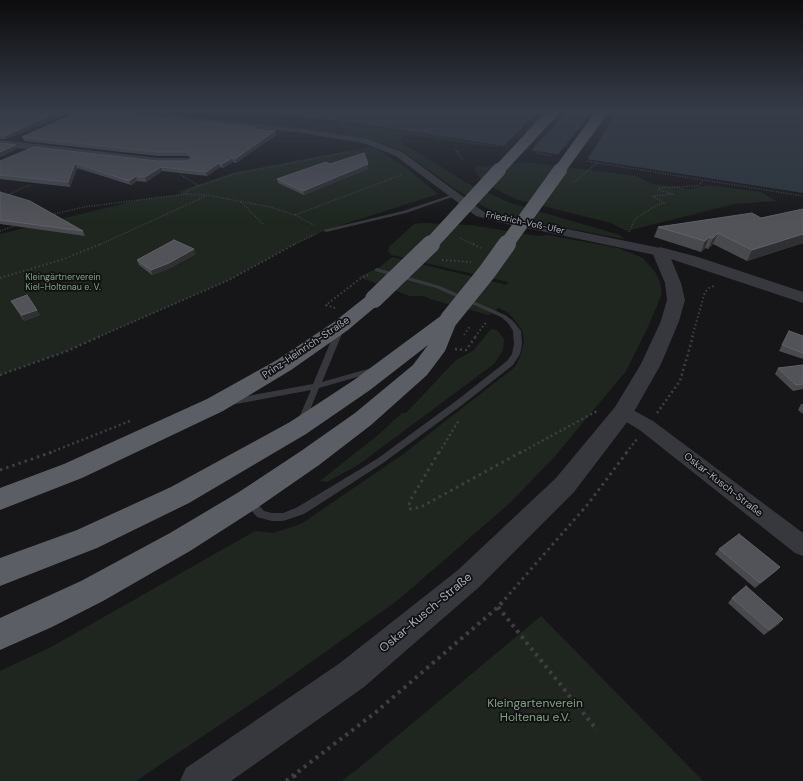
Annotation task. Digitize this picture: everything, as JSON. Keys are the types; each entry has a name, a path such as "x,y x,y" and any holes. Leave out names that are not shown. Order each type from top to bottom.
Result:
{"highway":[{"name":"Prinz-Heinrich-Straße","path":"0,499 73,471 215,405 284,365 337,313 374,299 433,242 519,148"},
{"path":"0,572 87,539 180,495 298,428 389,364 449,319 487,272 576,148"},
{"path":"0,634 92,591 180,542 248,500 338,438 420,370 435,351 449,319"}],"street":[{"path":"20,153 30,148"},
{"path":"46,148 158,161 188,161"},
{"name":"Friedrich-Voß-Ufer","path":"387,148 399,154 469,207 490,217 656,251 692,260 803,298"},
{"name":"Oskar-Kusch-Straße","path":"199,781 352,675 468,579 565,485 623,412 651,364 670,322 676,300 673,283 656,251"},
{"name":"Oskar-Kusch-Straße","path":"623,412 647,426 803,546"}],"lane":[{"path":"326,230 404,212 453,196"},
{"path":"248,500 261,514 272,517 283,517 300,511 380,461 459,403 510,363 516,354 518,344 517,331 511,322 495,311 438,287 377,270"},
{"path":"298,428 317,386 337,313"},
{"path":"215,405 317,386 389,364"}],"path":[{"path":"455,150 463,160"},
{"path":"185,194 190,189 235,174 349,152"},
{"path":"531,152 553,156"},
{"path":"582,160 803,196"},
{"path":"295,215 401,175 397,170"},
{"path":"628,234 635,219 657,205 664,203 653,196 673,194 659,189 675,186 699,186 703,180"},
{"path":"195,184 199,186"},
{"path":"0,199 24,187 32,185"},
{"path":"45,217 84,207 185,194 206,195 270,207 295,215 326,230"},
{"path":"0,278 61,260 114,239 206,195"},
{"path":"241,201 263,224"},
{"path":"0,231 23,224"},
{"path":"0,375 66,351 229,280 295,244 326,230"},
{"path":"337,313 326,305 361,278"},
{"path":"454,349 466,350 483,328"},
{"path":"459,403 464,411 462,416 411,499 408,507 411,509 421,507 607,405 623,412"},
{"path":"0,470 67,447 137,418"},
{"path":"498,607 597,730"},
{"path":"294,775 296,781"}],"green space":[{"name":"Kleingärtnerverein Kiel-Holtenau e. V.","path":"361,148 374,148 379,150 409,170 438,194 326,230 295,244 229,280 67,351 0,375 0,234 138,200 184,194 177,192 235,172"},
{"path":"395,148 410,148 416,151 465,182 510,203 620,235 624,239 498,215 457,190 405,153"},
{"path":"526,162 636,176 652,184 690,189 708,185 761,192 776,201 734,204 627,231 611,223 515,199 482,182 475,170 475,167"},
{"path":"414,224 470,225 538,236 548,235 618,248 643,258 655,272 660,282 662,294 647,329 626,371 555,456 511,502 398,600 276,687 136,781 0,781 0,671 53,646 255,531 273,533 301,524 402,455 515,367 520,357 524,342 522,330 509,313 499,308 489,315 424,296 410,296 359,277 380,267 392,257 507,285 508,282 391,255 388,251 389,247"},
{"path":"491,329 497,330 504,339 503,350 494,364 358,465 327,482 320,481 378,435 402,413 406,413 456,360 473,351"},
{"name":"Kleingartenverein Holtenau e.V.","path":"541,616 703,781 341,781 354,772"}],"shaded area":[{"path":"519,148 803,148 803,193"}],"pier":[{"path":"505,148 533,148 530,152"},
{"path":"563,148 594,148 586,161 557,156"}],"building":[{"path":"0,148 8,148 0,152"},
{"path":"30,148 47,148 157,161 187,161 193,157 187,152 157,152 125,148 250,148 235,159 232,158 222,164 219,163 206,172 161,167 145,177 136,176 129,181 75,163 68,182 0,175 0,161"},
{"path":"364,153 368,164 303,191 277,179 326,162 330,164"},
{"path":"0,192 30,201 83,231 0,220"},
{"path":"803,209 803,234 752,250 718,233 713,238 709,237 705,241 658,227 752,213 761,218"},
{"path":"174,240 194,249 169,263 151,270 137,260"},
{"path":"27,295 37,310 22,315 11,301"},
{"path":"789,331 803,336 803,353 782,345"},
{"path":"803,365 803,384 796,385 778,368"},
{"path":"739,534 780,567 760,583 719,549"},
{"path":"746,586 783,619 769,630 732,598"}]}
